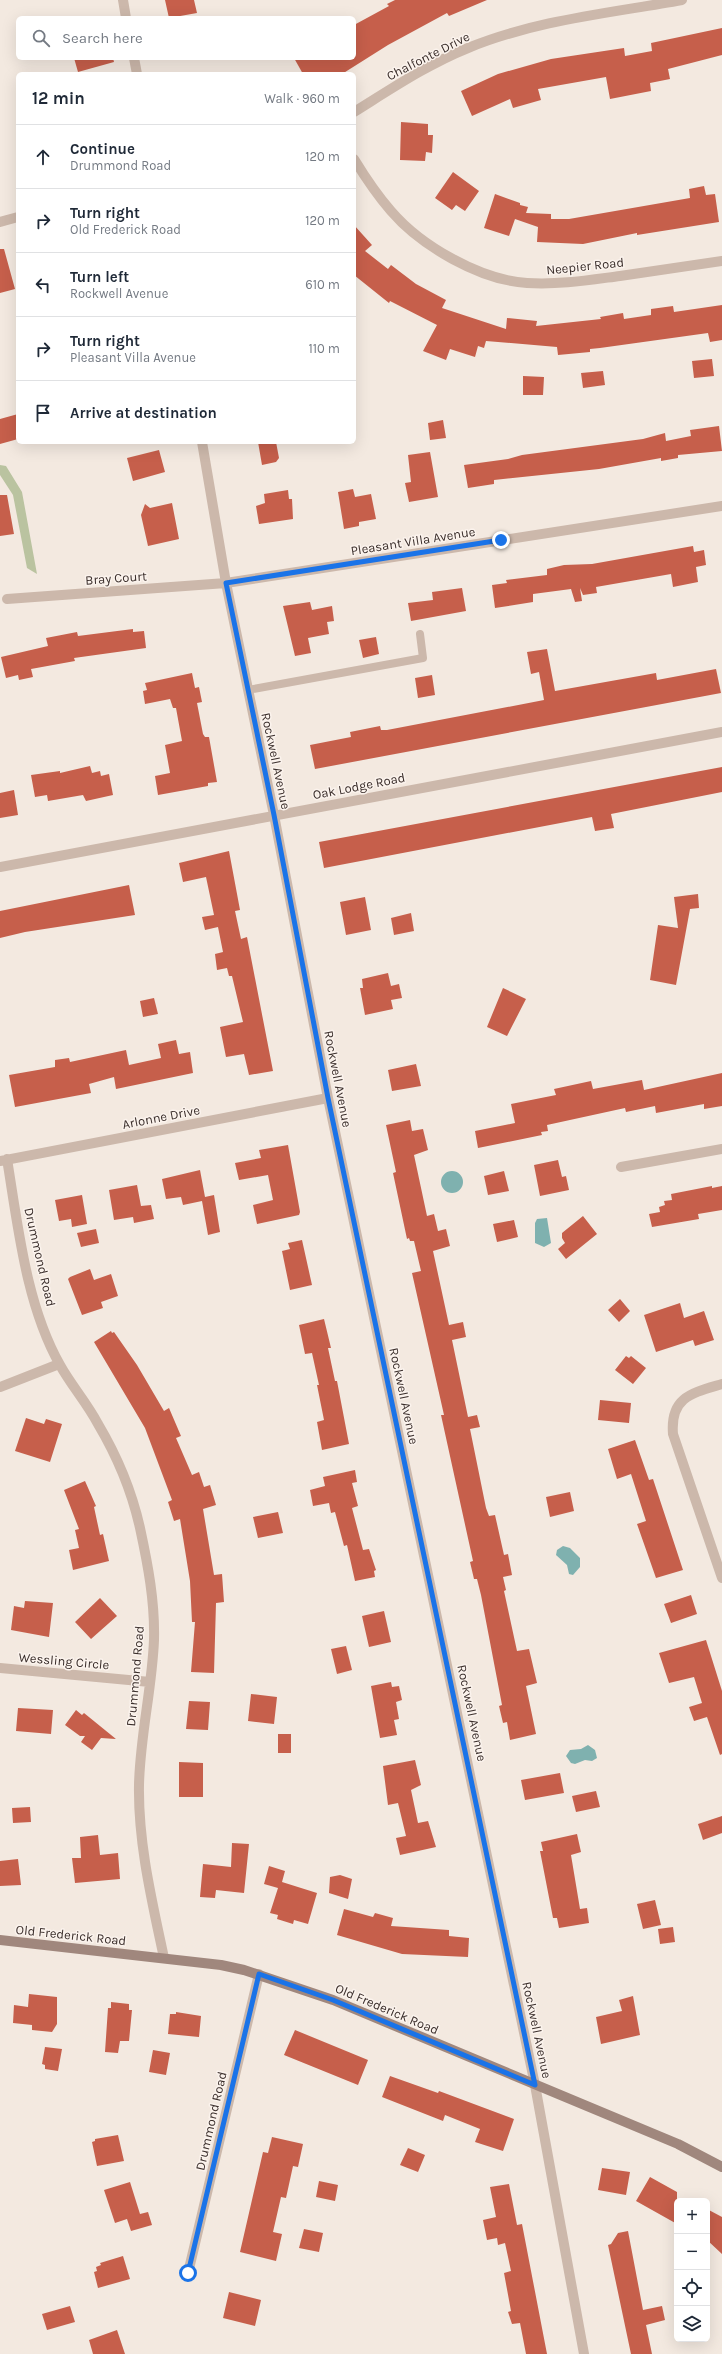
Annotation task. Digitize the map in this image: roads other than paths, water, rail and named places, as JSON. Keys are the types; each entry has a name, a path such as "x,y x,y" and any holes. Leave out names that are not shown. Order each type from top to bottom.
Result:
{"street":[{"path":"123,0 126,16"},
{"name":"Chalfonte Drive","path":"356,111 426,69 468,48 511,33 555,23 682,0"},
{"path":"134,60 137,72"},
{"name":"Neepier Road","path":"356,162 366,180 391,212 422,239 454,260 489,275 526,283 565,284 722,261"},
{"path":"0,222 16,218"},
{"name":"Rockwell Avenue","path":"202,444 226,583 274,815 328,1098 535,2085 584,2354"},
{"name":"Pleasant Villa Avenue","path":"226,583 722,506"},
{"name":"Bray Court","path":"7,599 226,583"},
{"name":"Oak Lodge Road","path":"0,867 722,732"},
{"name":"Arlonne Drive","path":"4,1160 328,1098"},
{"path":"621,1167 722,1149"},
{"name":"Drummond Road","path":"4,1160 30,1287 59,1364 98,1423 116,1457 140,1526 153,1606 154,1640 141,1753 140,1827 148,1880 164,1958"},
{"path":"0,1387 59,1364"},
{"path":"722,1384 684,1399 675,1408 672,1419 673,1434 722,1578"},
{"name":"Wessling Circle","path":"0,1668 150,1682"},
{"name":"Old Frederick Road","path":"0,1940 221,1965 259,1974 333,2000 678,2144 721,2164"},
{"name":"Drummond Road","path":"188,2273 259,1974"}],"lane":[{"path":"248,690 423,658 420,634"}],"water":[{"path":"452,1171 456,1172 462,1178 462,1186 456,1192 452,1193 448,1192 442,1186 441,1182 442,1178 448,1172"},
{"path":"547,1218 551,1243 544,1247 535,1243 535,1223 537,1219"},
{"path":"563,1546 570,1548 580,1558 580,1567 573,1575 569,1574 567,1565 556,1555 557,1550"},
{"path":"588,1745 595,1750 597,1758 592,1761 585,1760 575,1764 571,1763 566,1756 570,1750 581,1749"}]}
